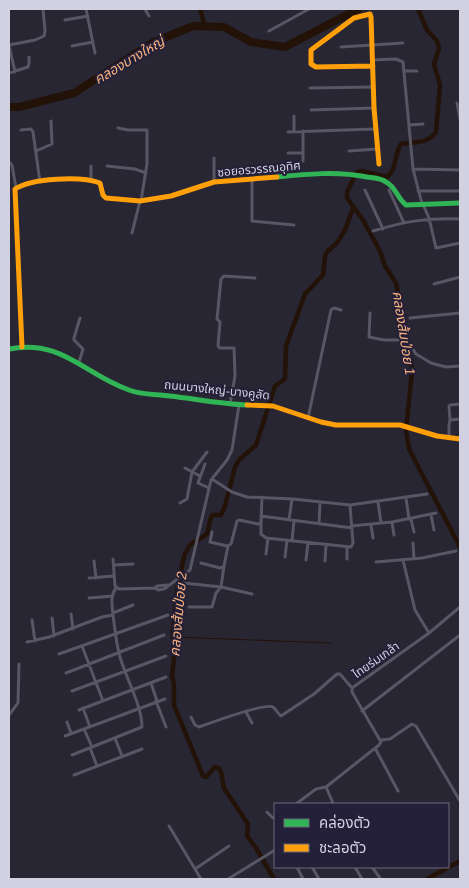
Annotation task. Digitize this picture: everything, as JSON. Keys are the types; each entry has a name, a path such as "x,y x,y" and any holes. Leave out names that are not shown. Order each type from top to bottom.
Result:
{"street":[{"path":"15,72 9,45 36,40 44,36 43,9"},
{"path":"86,9 95,53"},
{"path":"145,9 149,16"},
{"path":"270,31 309,9"},
{"path":"379,164 375,129 373,87 373,63 371,16 367,14 354,18 311,50 311,64 316,67 373,63 400,59 405,66 413,169 422,204 429,218 436,248 460,243"},
{"path":"65,20 88,16"},
{"path":"72,46 93,42"},
{"path":"341,46 403,43"},
{"path":"9,73 28,67 29,57"},
{"path":"405,71 417,71"},
{"path":"310,88 373,87"},
{"path":"457,103 460,119"},
{"path":"311,110 374,108"},
{"path":"294,116 294,132"},
{"path":"36,151 52,144 51,121"},
{"path":"409,125 423,124"},
{"path":"118,128 148,130 146,173 132,233"},
{"path":"288,132 375,129"},
{"path":"21,130 32,130 40,182"},
{"path":"303,132 303,161"},
{"path":"349,151 377,149"},
{"path":"288,153 303,153"},
{"path":"214,158 214,182"},
{"path":"9,162 12,165 16,188 22,347"},
{"path":"16,188 21,185 63,179 91,180 92,166"},
{"path":"107,166 135,169 146,173"},
{"path":"413,169 460,170"},
{"name":"ซอยอรวรรณอุทิศ","path":"91,180 100,183 103,195 106,198 127,202 171,196 214,182 322,173 357,175 384,180 395,188 403,204 412,206 422,204"},
{"path":"252,180 252,221 294,225"},
{"path":"365,190 384,228"},
{"path":"389,190 404,223"},
{"path":"418,191 460,191"},
{"path":"422,204 460,203"},
{"path":"373,232 429,218 460,219"},
{"path":"230,404 235,376 234,348 220,348 218,346 220,322 217,319 221,279 224,276 255,278"},
{"path":"434,284 460,277"},
{"path":"308,418 331,310 334,308 341,310"},
{"path":"370,313 369,337 384,340 407,340 416,354 431,363 446,367 460,366"},
{"path":"410,318 460,313"},
{"path":"79,362 83,348 74,338 80,318"},
{"name":"ถนนบางใหญ่-บางคูลัด","path":"9,348 46,348 79,362 119,387 130,391 239,405 270,406 336,425 400,425 460,439"},
{"path":"450,438 449,406 460,404"},
{"path":"116,588 155,588 161,590 190,570 212,479 227,460 232,450 239,405"},
{"path":"450,420 460,419"},
{"path":"180,503 187,499 192,472 207,452"},
{"path":"205,464 198,483 209,488"},
{"path":"185,468 200,476"},
{"path":"212,479 226,489 247,497 350,505 427,494"},
{"path":"262,497 261,534 268,538 347,548 352,546 350,505"},
{"path":"406,498 414,532"},
{"path":"289,520 292,499"},
{"path":"319,524 320,502"},
{"path":"378,502 381,524"},
{"path":"262,516 351,527 381,524 436,513"},
{"path":"431,514 434,530"},
{"path":"189,607 212,607 216,593 221,588 228,546 231,544 237,521 261,523"},
{"path":"292,541 294,521"},
{"path":"392,522 394,535"},
{"path":"371,525 373,538"},
{"path":"212,532 210,542 228,546"},
{"path":"266,554 268,538"},
{"path":"285,557 287,540"},
{"path":"306,560 308,543"},
{"path":"413,543 414,559"},
{"path":"325,561 326,545"},
{"path":"347,548 347,559"},
{"path":"376,562 414,559 456,552"},
{"path":"72,755 142,727 115,634 113,614 113,596 116,588 114,559"},
{"path":"403,560 414,610 429,632"},
{"path":"94,562 96,578"},
{"path":"114,566 133,564"},
{"path":"201,564 220,568 224,566"},
{"path":"89,578 114,576"},
{"path":"184,583 252,594"},
{"path":"89,598 113,596"},
{"path":"27,642 54,636 133,606"},
{"name":"ไทยร่มเกล้า","path":"381,740 362,711 352,692 352,688 460,608"},
{"path":"71,614 73,629"},
{"path":"58,654 168,614"},
{"path":"52,618 54,636"},
{"path":"32,620 35,641"},
{"path":"66,673 164,635"},
{"path":"362,711 460,636"},
{"path":"82,646 103,701"},
{"path":"72,691 166,656"},
{"path":"9,715 18,703 19,664"},
{"path":"191,717 195,725 199,727 272,706 279,716 283,715 314,694 338,674 352,688"},
{"path":"79,710 166,677"},
{"path":"151,683 166,727"},
{"path":"65,736 165,699"},
{"path":"83,708 90,727"},
{"path":"246,712 252,723"},
{"path":"67,722 71,733"},
{"path":"297,803 316,789 326,787 375,748 381,740 390,739 412,724 416,726 460,801"},
{"path":"84,729 97,766"},
{"path":"115,738 122,756"},
{"path":"375,748 398,791"},
{"path":"74,775 142,749"},
{"path":"326,787 334,803"},
{"path":"267,812 274,818"},
{"path":"169,826 201,879"},
{"path":"195,869 229,846"},
{"path":"228,879 274,851"},
{"path":"313,868 319,879"},
{"path":"356,868 362,879"}],"waterway":[{"path":"200,9 205,26"},
{"name":"คลองบางใหญ่","path":"9,107 19,107 74,93 152,43 193,26 224,27 251,42 285,47 358,9"},
{"name":"คลองส้มป่อย 1","path":"418,9 427,30 437,41 439,49 434,64 440,85 436,132 425,141 401,144 394,166 387,177 362,171 357,172 347,192 347,198 363,220 380,251 385,266 396,283 402,313 405,349 411,360 412,371 406,430 409,449 460,547"},
{"name":"คลองส้มป่อย 2","path":"274,879 247,836 248,824 224,788 219,768 215,767 206,777 203,776 174,705 172,675 174,659 173,633 177,592 184,556 190,545 207,534 211,517 213,515 221,515 235,467 239,460 256,445 275,386 285,379 286,346 305,294 323,275 325,256 337,243 345,230 353,208"},
{"path":"173,637 331,643"},
{"path":"449,867 460,861"},
{"path":"427,879 447,868"}],"traffic: fast":[{"path":"277,177 322,174 356,175 384,181 392,187 406,205 460,203"},
{"path":"9,349 28,347 59,353 113,383 134,392 247,405"}],"traffic: slow":[{"path":"373,66 316,67 311,64 311,50 354,18 370,14 371,17 374,108 379,164"},
{"path":"22,347 15,189 44,180 81,179 100,183 103,195 106,198 140,201 171,196 214,182 277,177"},
{"path":"247,405 273,406 336,425 400,425 437,436 460,439"}]}
